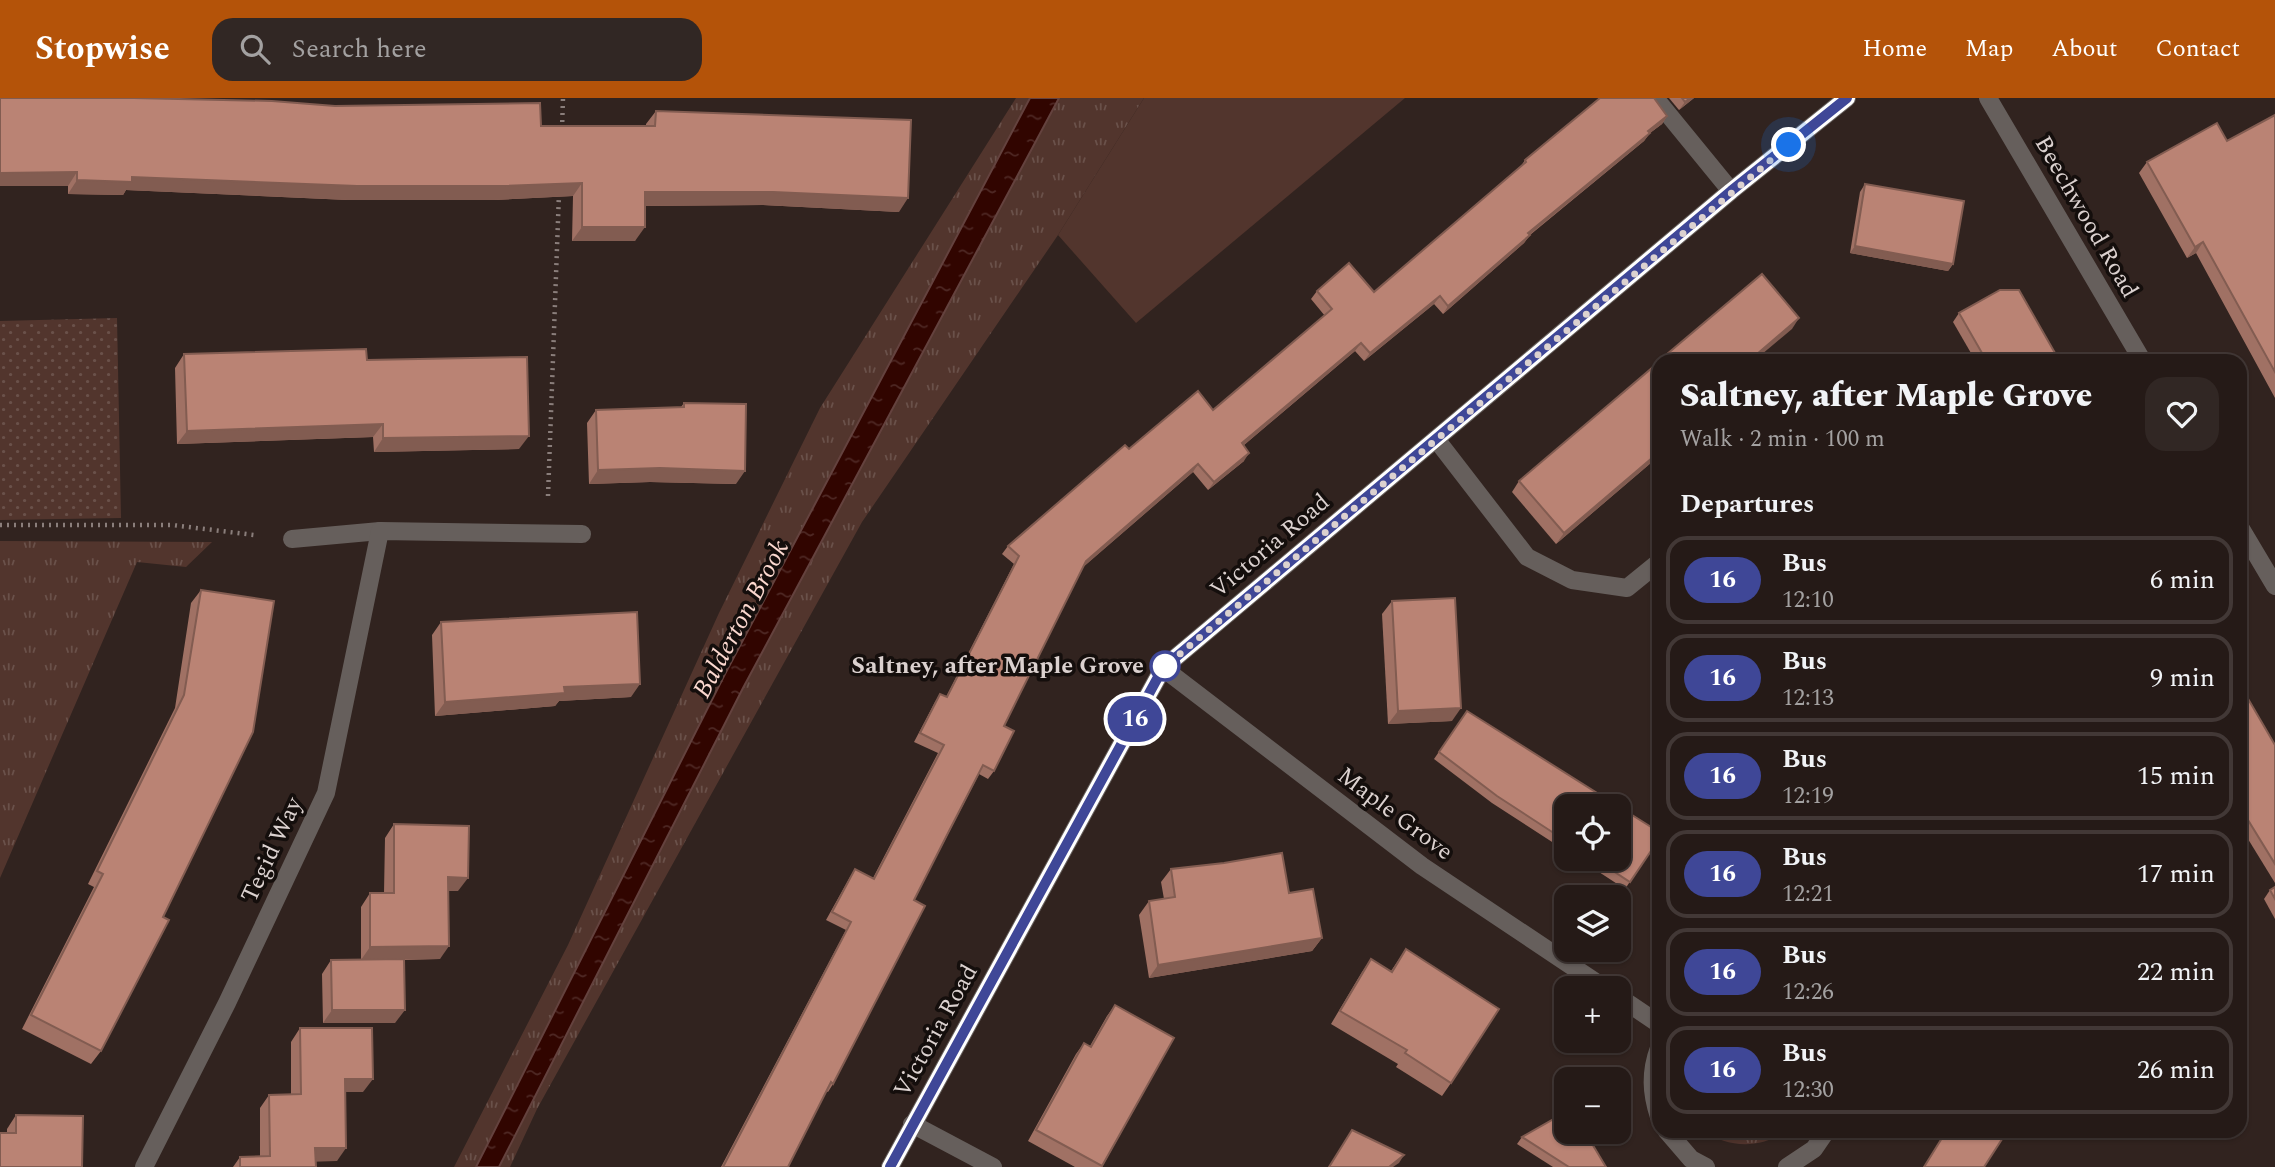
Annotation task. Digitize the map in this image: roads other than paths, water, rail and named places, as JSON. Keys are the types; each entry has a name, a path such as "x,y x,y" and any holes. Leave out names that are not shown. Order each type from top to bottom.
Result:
{"street":[{"path":"1655,98 1731,191"},
{"name":"Victoria Road","path":"890,1167 1163,668 1731,191 1847,98"},
{"name":"Beechwood Road","path":"1988,98 2138,354"},
{"path":"1436,439 1527,557 1572,580 1627,588 1652,568"},
{"path":"292,539 380,531 582,534"},
{"name":"Tegid Way","path":"144,1167 227,1003 326,793 380,531"},
{"path":"2247,539 2275,586"},
{"name":"Maple Grove","path":"1163,668 1422,866 1587,976"},
{"path":"1631,1006 1652,1019"},
{"path":"912,1124 993,1167"},
{"path":"1673,1138 1691,1159 1706,1167"},
{"path":"1787,1167 1814,1149 1822,1138"}],"water":[{"path":"1030,98 1059,98 743,688 499,1167 476,1167 725,674"}],"place":[{"name":"Saltney, after Maple Grove","path":"1165,666"}],"water label":[{"name":"Balderton Brook","path":"741,619"}]}
